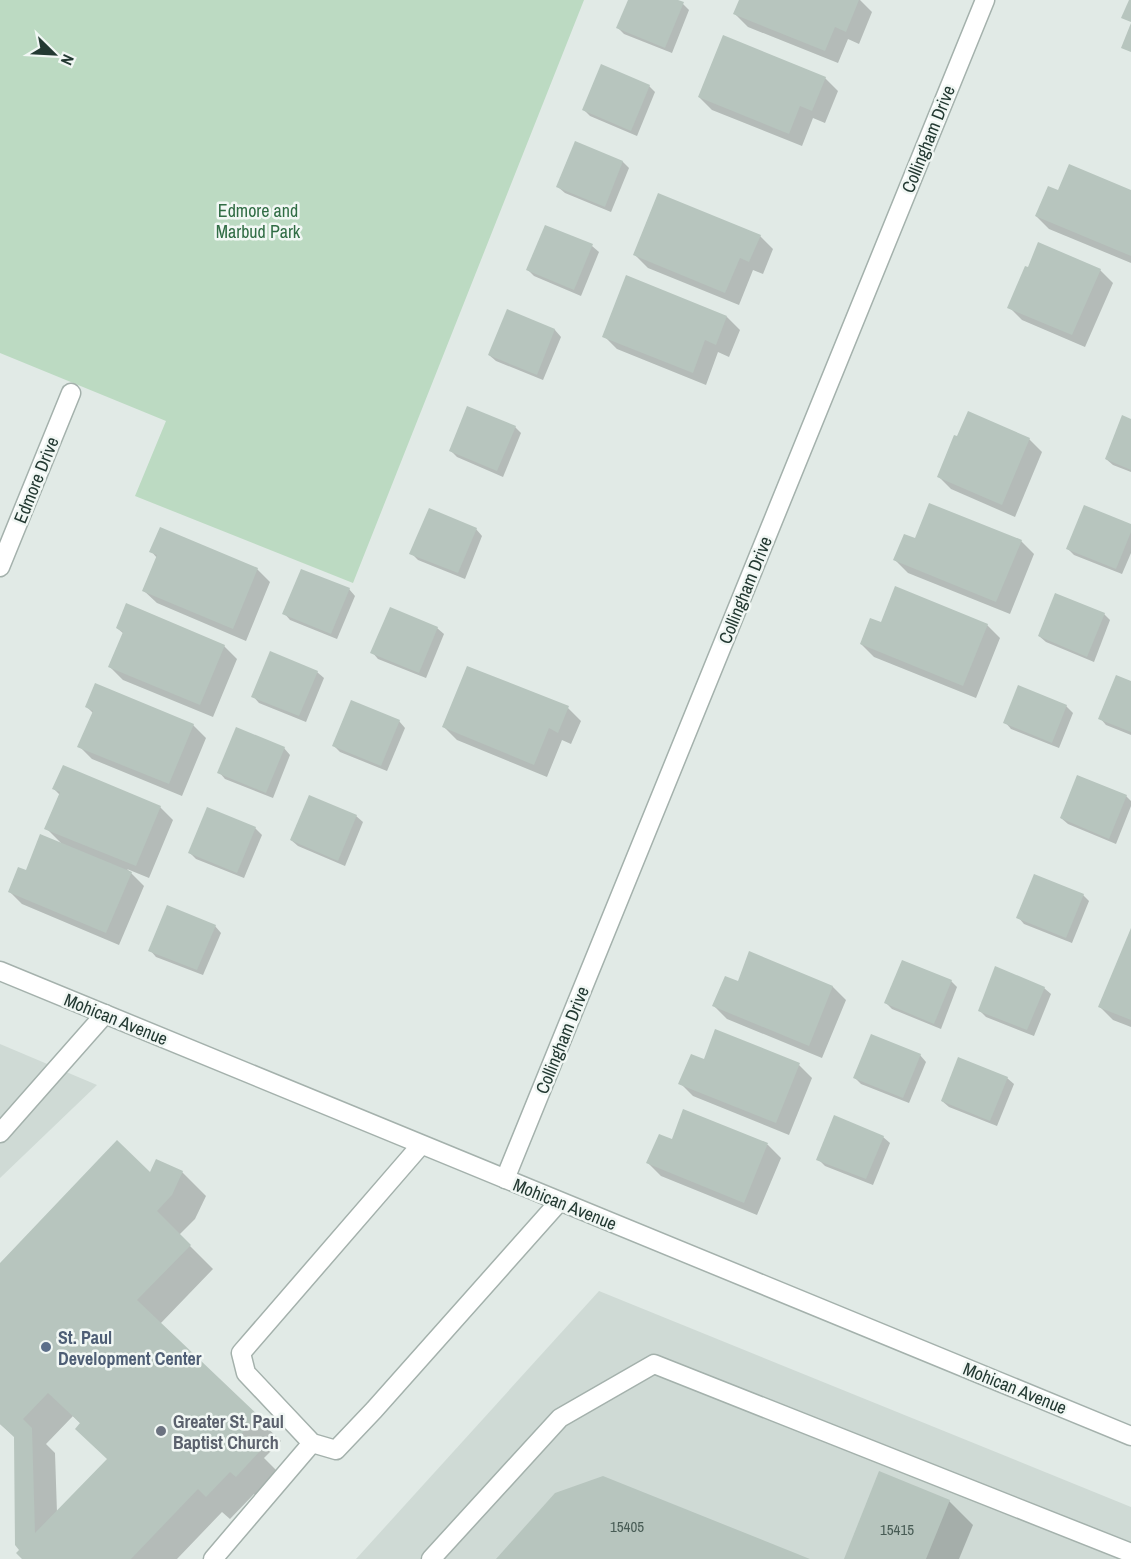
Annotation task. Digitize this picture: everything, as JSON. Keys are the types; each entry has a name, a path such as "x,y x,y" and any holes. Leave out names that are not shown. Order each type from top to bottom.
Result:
{"street":[{"name":"Collingham Drive","path":"505,1179 985,0"},
{"name":"Edmore Drive","path":"0,567 71,393"},
{"name":"Mohican Avenue","path":"0,971 1131,1436"},
{"path":"0,1132 105,1014"},
{"path":"421,1145 241,1353 246,1373 312,1443 336,1450 559,1202"},
{"path":"431,1559 560,1418 654,1364 1131,1553"},
{"path":"213,1559 312,1443"}],"shaded area":[{"path":"0,1044 97,1085 0,1178"},
{"path":"599,1291 1131,1507 1131,1559 356,1559"}],"green space":[{"name":"Edmore and Marbud Park","path":"0,0 584,0 353,583 135,496 166,421 0,353"}],"building":[{"path":"628,0 684,2 665,48 616,28"},
{"path":"739,0 859,0 846,32 835,27 825,51 733,14"},
{"path":"1131,0 1131,22 1121,18"},
{"path":"1131,23 1131,52 1121,48"},
{"path":"723,35 826,77 812,111 800,106 789,134 698,97"},
{"path":"601,64 650,85 631,131 582,110"},
{"path":"575,141 623,161 605,207 556,187"},
{"path":"1069,164 1131,190 1131,256 1035,216 1048,186 1058,190"},
{"path":"658,193 761,235 749,262 740,258 725,293 633,255"},
{"path":"545,225 593,244 574,290 526,270"},
{"path":"1038,242 1101,269 1072,335 1007,308"},
{"path":"626,275 727,316 716,345 705,340 693,373 602,337"},
{"path":"507,309 555,329 537,375 488,355"},
{"path":"467,406 516,426 497,471 449,451"},
{"path":"968,411 1030,438 1002,505 937,477 954,435 957,436"},
{"path":"1122,415 1131,419 1131,470 1105,459"},
{"path":"929,503 1022,540 996,602 893,560 904,534 915,538"},
{"path":"1084,505 1131,524 1131,532 1116,569 1066,549"},
{"path":"429,508 477,528 458,573 409,554"},
{"path":"160,527 258,568 233,629 142,591 157,555 149,552"},
{"path":"301,569 350,588 331,634 282,614"},
{"path":"895,586 988,624 963,686 860,644 870,618 881,622"},
{"path":"1055,593 1105,613 1087,657 1038,636"},
{"path":"126,603 225,645 200,705 108,667 123,632 116,628"},
{"path":"390,607 438,627 419,673 370,653"},
{"path":"270,651 318,671 299,716 251,697"},
{"path":"467,666 569,706 558,733 549,728 534,765 442,727"},
{"path":"1116,675 1131,681 1131,732 1098,719"},
{"path":"95,683 194,724 169,784 77,747 93,711 85,707"},
{"path":"1018,685 1067,705 1052,743 1003,723"},
{"path":"351,700 400,720 381,766 332,746"},
{"path":"236,727 285,747 266,793 217,773"},
{"path":"63,765 161,806 136,866 44,829 60,792 52,789"},
{"path":"1077,775 1127,795 1109,839 1060,818"},
{"path":"309,795 357,815 338,861 290,840"},
{"path":"207,807 256,827 237,873 188,853"},
{"path":"40,834 132,872 106,933 8,892 18,867 26,870"},
{"path":"1034,874 1084,894 1066,938 1016,918"},
{"path":"167,905 216,925 197,970 148,951"},
{"path":"1131,928 1131,1020 1098,1007"},
{"path":"749,951 833,986 809,1046 712,1006 725,976 738,981"},
{"path":"902,960 952,980 934,1024 884,1003"},
{"path":"995,966 1045,987 1027,1030 978,1011"},
{"path":"715,1029 800,1063 776,1123 678,1084 691,1054 704,1059"},
{"path":"871,1034 921,1054 903,1098 853,1078"},
{"path":"958,1057 1008,1077 990,1121 941,1101"},
{"path":"683,1109 768,1143 744,1203 646,1163 659,1134 672,1139"},
{"path":"834,1115 884,1136 866,1179 816,1160"},
{"path":"117,1140 150,1172 156,1159 183,1171 172,1195 157,1211 191,1245 137,1300 259,1416 241,1434 260,1451 236,1477 230,1472 206,1497 198,1489 131,1559 22,1559 16,1553 19,1550 15,1545 14,1437 0,1424 0,1263","holes":["48,1393 80,1423 75,1429 107,1459 35,1533 32,1428 23,1419"]},
{"path":"879,1471 950,1500 926,1559 844,1559"},
{"path":"603,1476 810,1559 496,1559 555,1493"}],"place":[{"name":"St. Paul Development Center","path":"46,1347"},
{"name":"Greater St. Paul Baptist Church","path":"161,1431"}]}
